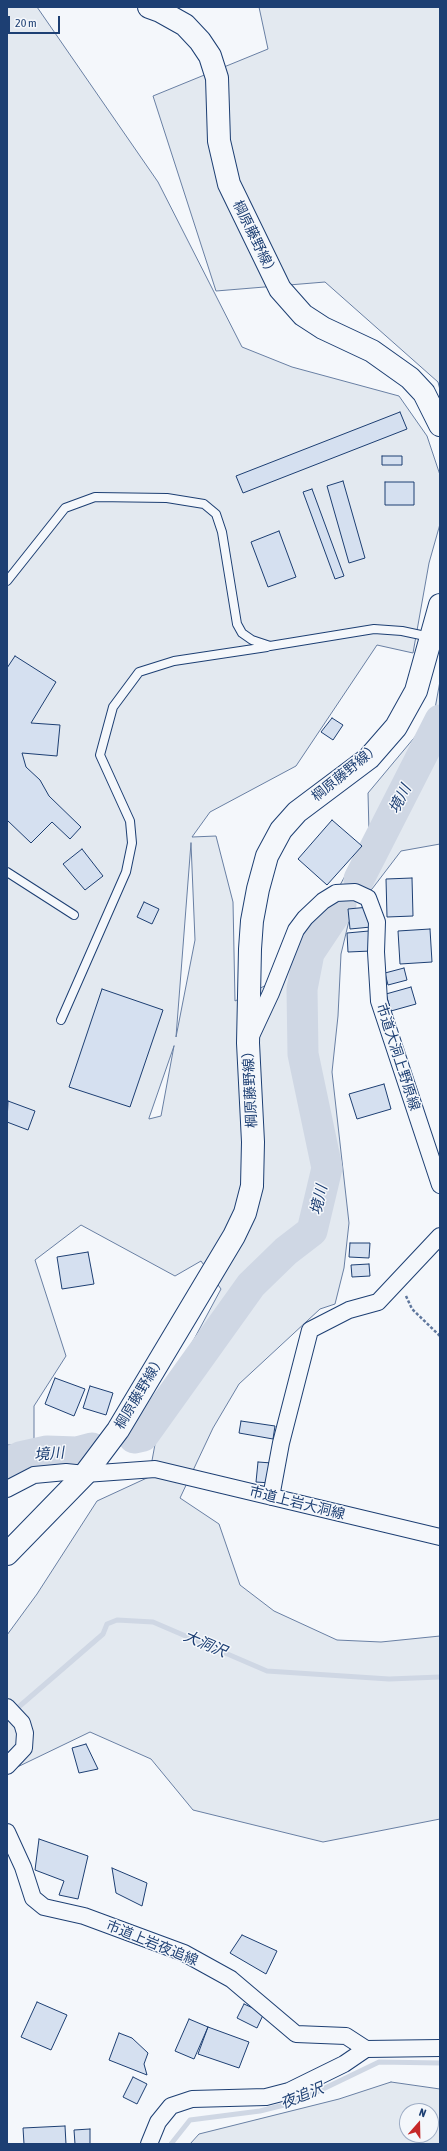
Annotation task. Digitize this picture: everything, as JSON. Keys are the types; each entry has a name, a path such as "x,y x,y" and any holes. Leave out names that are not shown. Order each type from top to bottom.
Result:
{"main road":[{"name":"棡原藤野線）","path":"149,7 160,11 185,25 210,56 217,78 219,141 229,184 280,289 303,315 323,328 372,350 410,378 424,394 440,426"},
{"name":"棡原藤野線）","path":"7,1554 85,1474 122,1423 216,1267 245,1213 252,1186 253,1164 248,1043 252,921 258,889 267,856 281,830 297,812 320,793 369,758 396,727 416,691 440,605"}],"street":[{"name":"市道大洞上野原線","path":"248,1043 271,993 296,930 305,918 323,901 336,893 355,892 368,898 373,906 378,922 376,952 379,1001 440,1185"},
{"path":"271,1497 281,1443 310,1330 350,1310 378,1302 440,1236"},
{"name":"市道上岩大洞線","path":"7,1489 34,1475 66,1472 85,1474 155,1469 440,1537"},
{"path":"7,1707 22,1723 25,1733 24,1748 7,1766"},
{"name":"市道上岩夜追線","path":"7,1832 23,1868 33,1898 44,1907 84,1916 184,1953 231,1979 296,2034 346,2036 366,2050"},
{"path":"150,2144 158,2122 171,2106 192,2099 266,2097 289,2091 344,2064 366,2050 440,2048"}],"lane":[{"path":"7,582 65,508 95,497 167,498 204,504 216,514 222,532 237,624 242,633 252,640 270,646"},
{"path":"61,1020 126,872 132,843 130,821 100,755 113,707 138,672 174,661 374,629 402,631 432,638"},
{"path":"7,872 74,915"}],"path":[{"path":"411,1268 412,1274 405,1289 408,1301 412,1309 440,1336"}],"shaded area":[{"path":"7,7 37,7 158,182 242,347 292,367 399,396 427,436 440,475 440,524 429,563 413,653 377,645 296,766 210,812 192,837 216,836 233,902 235,1001 284,976 322,918 369,832 368,793 434,714 440,681 440,844 401,851 372,889 354,900 341,954 338,1016 332,1072 349,1223 344,1268 335,1304 320,1309 239,1384 213,1428 180,1498 219,1524 240,1585 274,1611 337,1640 381,1642 440,1636 440,1819 323,1842 193,1810 151,1759 90,1732 7,1772 7,1635 37,1594 97,1501 149,1477 164,1395 221,1289 201,1261 175,1276 81,1225 35,1260 66,1356 34,1406 34,1446 7,1445","holes":["191,843 195,940 176,1037","174,1046 161,1116 149,1119 149,1118"]},
{"path":"259,7 440,7 440,390 438,382 325,282 216,291 153,96 268,49"},
{"path":"391,2082 440,2089 440,2144 190,2144 199,2134 339,2099"}],"building":[{"path":"400,412 407,429 243,493 236,476"},
{"path":"382,456 402,456 402,465 382,465"},
{"path":"343,481 365,558 349,563 327,486"},
{"path":"385,482 414,482 414,505 385,505"},
{"path":"312,489 344,576 335,579 303,492"},
{"path":"279,531 296,577 268,587 251,542"},
{"path":"15,656 56,682 31,723 60,725 57,756 22,753 26,767 40,780 49,796 81,827 70,839 52,822 31,843 7,820 7,668"},
{"path":"332,718 343,725 333,740 321,732"},
{"path":"332,820 362,846 327,885 298,859"},
{"path":"82,849 103,876 85,890 63,864"},
{"path":"412,878 413,916 387,917 386,879"},
{"path":"144,902 159,909 152,924 137,917"},
{"path":"369,907 371,927 350,929 348,909"},
{"path":"430,929 432,962 400,964 398,931"},
{"path":"369,931 371,951 348,952 347,933"},
{"path":"404,968 407,980 388,985 385,973"},
{"path":"411,987 416,1004 391,1011 386,994"},
{"path":"102,989 163,1010 130,1107 69,1087"},
{"path":"384,1084 391,1109 357,1119 349,1094"},
{"path":"8,1101 35,1111 28,1130 7,1122"},
{"path":"350,1243 370,1243 369,1258 349,1257"},
{"path":"88,1252 94,1284 62,1289 57,1257"},
{"path":"369,1264 370,1276 352,1277 351,1265"},
{"path":"55,1378 85,1389 74,1416 45,1404"},
{"path":"90,1386 113,1393 106,1415 83,1408"},
{"path":"241,1421 275,1426 273,1439 239,1433"},
{"path":"258,1462 272,1463 271,1483 256,1482"},
{"path":"86,1744 98,1769 79,1773 72,1748"},
{"path":"39,1839 88,1856 78,1899 59,1895 64,1881 35,1870"},
{"path":"112,1868 147,1883 142,1906 116,1893"},
{"path":"242,1935 277,1951 266,1974 230,1953"},
{"path":"37,2002 67,2015 51,2050 21,2037"},
{"path":"244,2004 264,2013 257,2028 237,2018"},
{"path":"189,2019 208,2027 194,2059 175,2051"},
{"path":"208,2027 249,2042 239,2068 198,2054"},
{"path":"119,2033 132,2038 148,2053 144,2064 147,2075 109,2060"},
{"path":"133,2077 147,2084 137,2104 123,2097"},
{"path":"65,2126 66,2144 24,2144 23,2128"},
{"path":"90,2129 90,2144 75,2144 74,2130"}],"waterway":[{"name":"境川","path":"359,879 440,720"},
{"name":"境川","path":"134,1438 143,1436 251,1285 286,1251 312,1231 327,1168 303,1054 302,989 309,953 341,905"},
{"name":"境川","path":"7,1463 20,1457 47,1451 77,1452 92,1448"},
{"name":"大洞沢","path":"14,1711 103,1634 107,1624 117,1620 153,1622 267,1671 389,1679 440,1677"},
{"name":"夜追沢","path":"171,2144 190,2120 260,2111 296,2102 379,2062 440,2063"}]}
